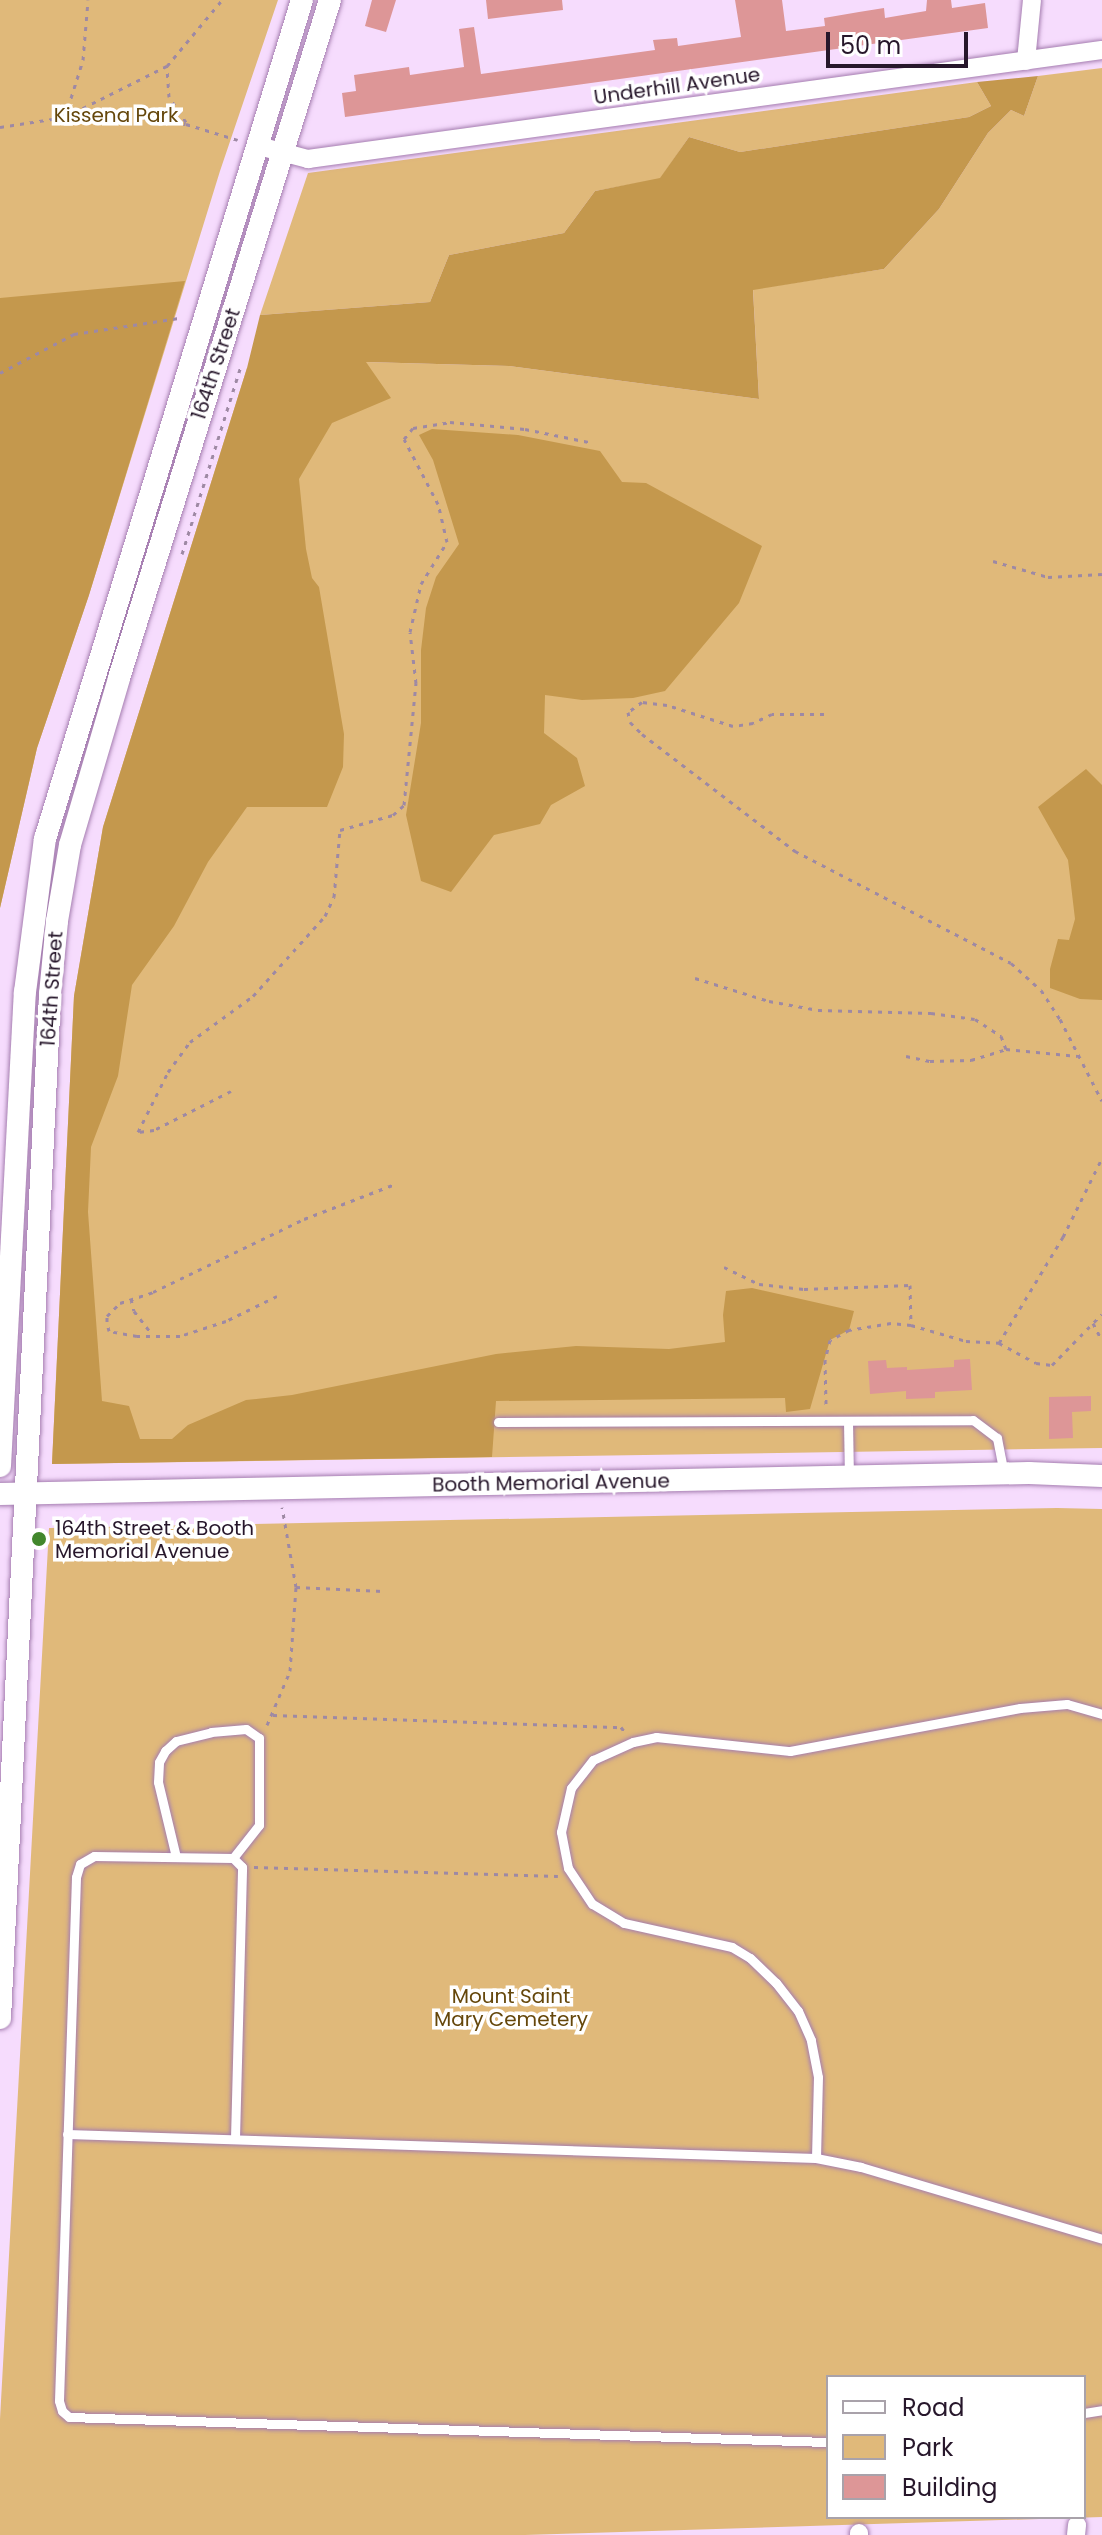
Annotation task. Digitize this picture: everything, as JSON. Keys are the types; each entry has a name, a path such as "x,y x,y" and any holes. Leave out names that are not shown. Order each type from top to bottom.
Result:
{"street":[{"name":"164th Street","path":"0,1466 25,992 45,839 248,143 302,0"},
{"name":"164th Street","path":"0,2018 50,994 70,845 163,531 330,0"},
{"path":"1026,61 1032,0"},
{"name":"Underhill Avenue","path":"248,143 308,159 1102,50"},
{"name":"Booth Memorial Avenue","path":"0,1494 1004,1473 1102,1476"}],"lane":[{"path":"498,1422 973,1420 997,1438 1004,1473"},
{"path":"848,1421 849,1477"},
{"path":"816,2158 818,2077 811,2040 798,2011 776,1983 750,1958 732,1947 624,1923 592,1904 568,1868 561,1832 571,1788 593,1760 633,1742 656,1737 790,1751 1020,1708 1067,1704 1102,1714"},
{"path":"176,1857 158,1782 159,1762 165,1751 176,1741 211,1732 246,1729 259,1738 259,1825 233,1858"},
{"path":"235,2138 242,1867 233,1858 94,1856 80,1864 76,1877 59,2401 62,2411 69,2417 826,2442"},
{"path":"67,2134 816,2158 861,2167 1102,2239"}],"path":[{"path":"65,117 83,60 88,0"},
{"path":"65,117 167,66 222,0"},
{"path":"167,66 169,97 186,124"},
{"path":"0,127 65,117 105,116 186,124 248,143"},
{"path":"0,373 74,334 179,318"},
{"path":"182,554 241,366"},
{"path":"231,1091 154,1130 138,1132 147,1109 190,1042 253,996 325,916 334,897 340,830 393,815 404,805 416,683 410,632 421,584 447,542 438,504 404,439 413,428 450,422 525,429 589,442"},
{"path":"993,561 1048,577 1102,574"},
{"path":"824,714 772,714 753,723 733,726 667,705 642,702 628,712 630,722 642,734 795,851 1011,963 1041,990 1102,1101"},
{"path":"695,978 769,1001 818,1010 931,1013 975,1019 1001,1036 1006,1049"},
{"path":"906,1056 930,1061 971,1060 1006,1049 1078,1056"},
{"path":"999,1343 1063,1237 1102,1158"},
{"path":"277,1296 226,1321 180,1336 109,1331 107,1316 120,1303 153,1292 304,1219 395,1184"},
{"path":"724,1267 759,1284 804,1289 910,1285 911,1325"},
{"path":"131,1299 134,1311 152,1335"},
{"path":"826,1421 825,1360 830,1340 849,1330 891,1323 911,1325 966,1341 999,1343 1036,1363 1052,1365 1102,1314"},
{"path":"1093,1323 1102,1341"},
{"path":"259,1738 273,1715 290,1671 296,1587 282,1507"},
{"path":"296,1587 383,1591"},
{"path":"273,1715 621,1727 633,1742"},
{"path":"242,1867 573,1876"}],"green space":[{"name":"Kissena Park","path":"0,0 278,0 220,171 89,595 37,748 0,908"},
{"path":"1102,68 1102,1448 52,1464 74,996 103,827 247,368 365,362 509,366 759,399 753,289 884,269 939,209 988,133 1011,110 1024,116 1038,76"},
{"path":"977,82 991,106 969,117 740,152 689,137 660,179 595,191 564,233 449,255 430,302 260,315 308,173"},
{"name":"Mount Saint Mary Cemetery","path":"1102,1509 1102,2517 1086,2517 1086,2375 826,2375 826,2519 1038,2519 525,2535 0,2535 0,2419 49,1528"}],"shaded area":[{"path":"1038,76 1024,116 1011,110 988,133 939,209 884,269 753,290 759,399 509,366 366,362 391,398 332,423 299,479 306,549 312,578 319,587 344,734 343,767 327,807 247,807 208,862 174,926 132,985 118,1076 91,1147 88,1212 102,1401 129,1406 140,1439 172,1439 188,1425 246,1400 292,1395 496,1354 576,1346 669,1349 725,1342 723,1315 726,1291 752,1288 854,1311 849,1330 830,1340 810,1409 786,1412 785,1398 496,1401 492,1457 52,1464 74,996 103,827 247,368 260,315 430,302 449,255 564,233 595,191 660,178 689,137 740,152 969,117 991,106 977,82"},
{"path":"185,281 89,595 37,748 0,908 0,298"},
{"path":"432,429 518,435 600,451 622,482 646,483 762,546 739,603 665,691 633,698 582,700 545,695 544,733 577,758 585,786 551,805 540,824 494,835 451,892 421,881 406,815 421,723 421,650 426,608 436,577 459,544 433,460 419,435"},
{"path":"1086,769 1102,785 1102,1000 1080,999 1050,988 1050,969 1058,939 1069,940 1075,919 1068,860 1038,807"}],"building":[{"path":"372,0 396,0 386,32 365,26"},
{"path":"486,0 562,0 563,10 488,19"},
{"path":"735,0 782,0 786,31 825,26 824,18 884,8 885,18 926,11 927,0 951,0 952,8 985,3 988,28 345,117 342,93 356,91 354,75 409,67 410,75 464,67 459,29 474,27 481,74 655,50 653,40 677,38 678,46 741,37"},
{"path":"970,1359 972,1390 935,1392 935,1398 906,1399 906,1391 870,1394 868,1361 886,1360 887,1368 907,1367 907,1370 954,1367 954,1360"},
{"path":"1091,1396 1091,1411 1072,1412 1073,1438 1049,1439 1049,1397"}],"place":[{"name":"164th Street & Booth Memorial Avenue","path":"39,1539"}]}
